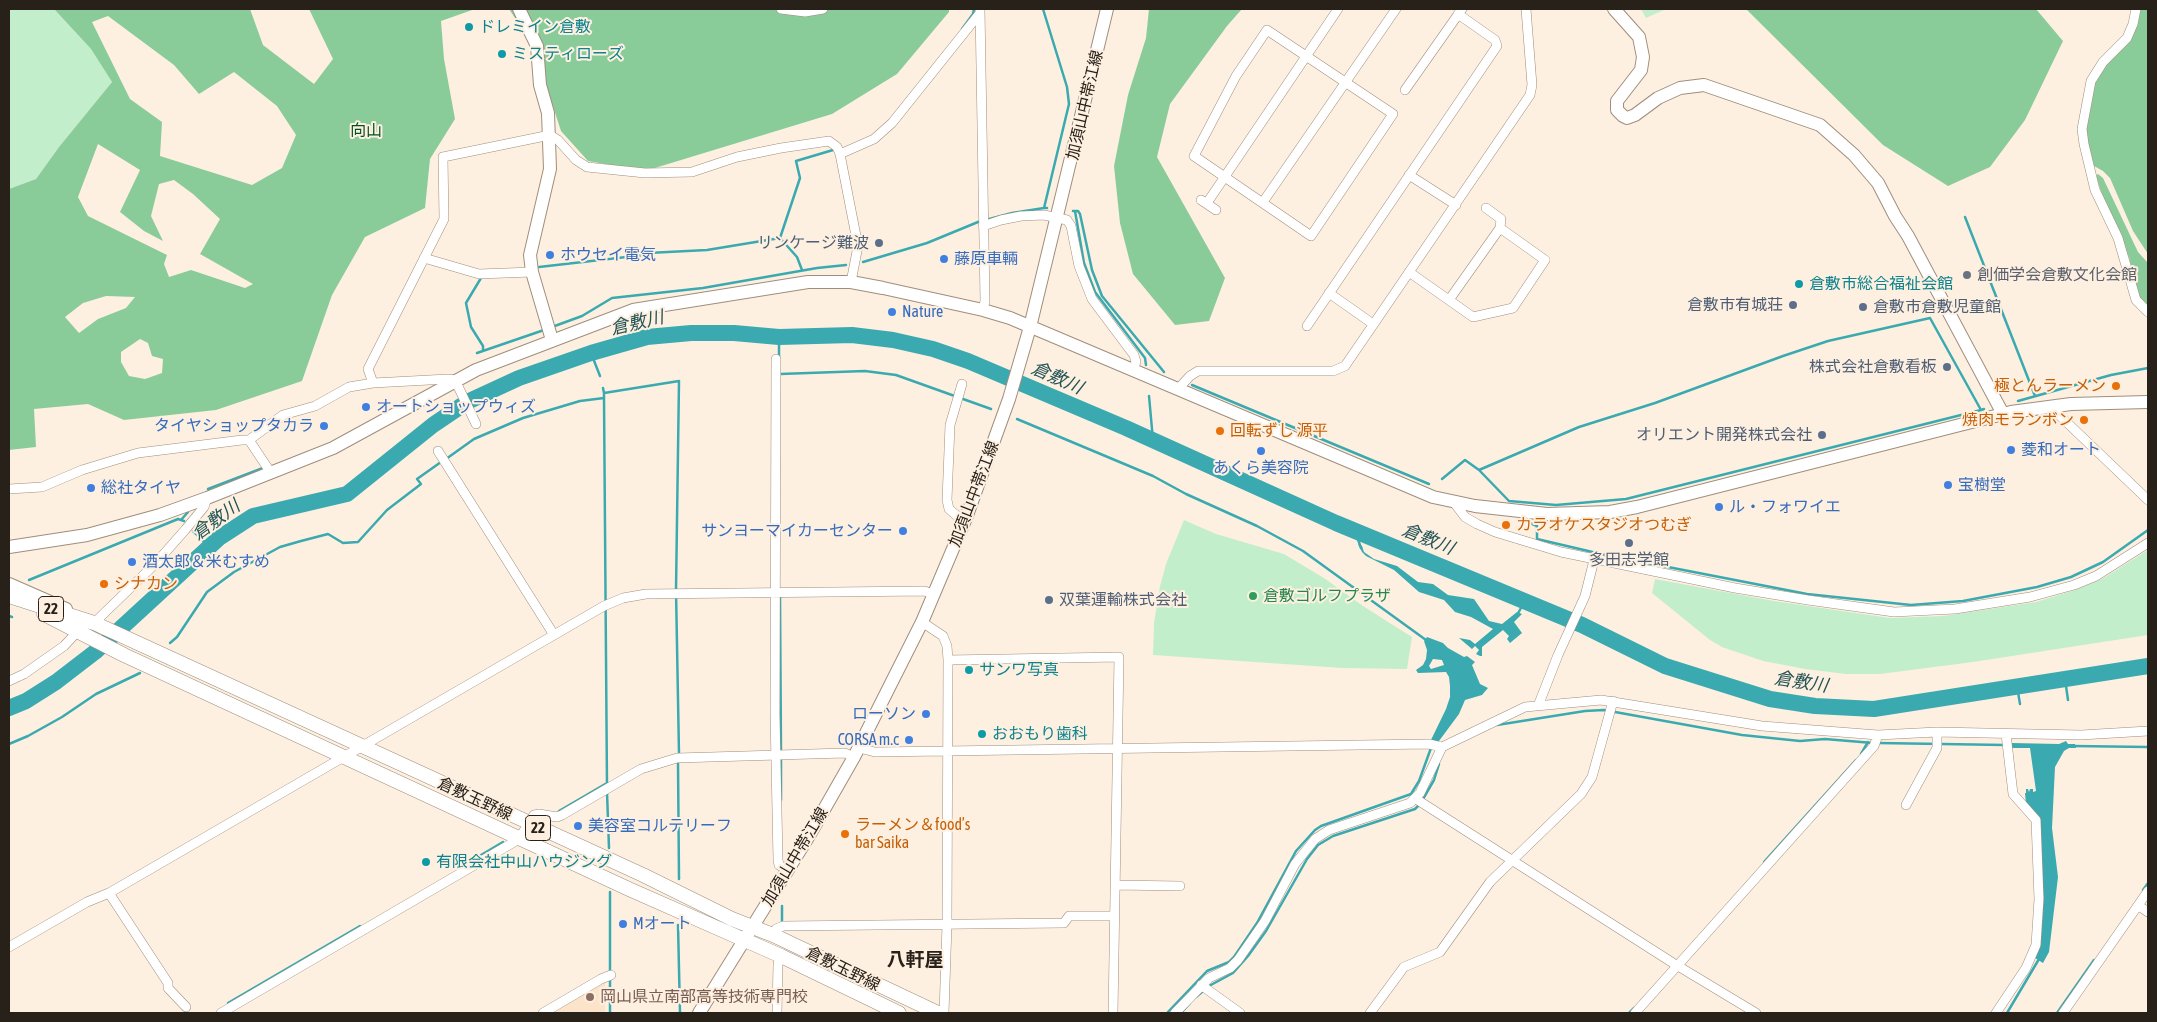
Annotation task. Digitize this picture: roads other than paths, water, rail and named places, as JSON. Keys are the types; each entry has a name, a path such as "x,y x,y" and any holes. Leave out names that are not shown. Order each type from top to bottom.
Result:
{"main road":[{"name":"倉敷玉野線","path":"9,596 86,630 124,654 744,941 781,956 899,1013"},
{"name":"倉敷玉野線","path":"86,630 137,643 528,824 643,875 732,919 938,1013"}],"street":[{"path":"519,9 537,46 540,84 548,113 550,169 531,242 530,255 532,272 550,332"},
{"path":"780,9 805,12 823,9"},
{"name":"加須山中帯江線","path":"698,1013 753,927 856,752 922,622 966,518 1009,399 1030,327 1107,9"},
{"path":"1216,210 1204,202 1225,176 1338,9"},
{"path":"1263,202 1396,9"},
{"path":"1178,389 1190,376 1198,371 1339,369 1345,366 1530,96 1532,86 1526,9"},
{"path":"1614,9 1639,37 1643,57 1641,70 1617,101 1616,110 1623,116 1627,118 1635,115 1658,98 1680,88 1704,85 1820,125 1854,155 1878,183 2003,414"},
{"path":"2136,9 2133,24 2127,38 2103,62 2091,81 2082,129 2095,190 2118,238 2136,300 2148,312"},
{"path":"840,154 874,139 892,123 980,11"},
{"path":"980,11 985,301 983,310"},
{"path":"1307,326 1497,46 1495,40 1460,12 1405,90"},
{"path":"1267,30 1306,55 1393,114 1311,236 1194,156 1236,76 1267,30"},
{"path":"372,383 368,369 444,219 443,157 550,135 558,140 576,160 588,167 615,171 673,173 692,172 737,157 829,141 837,146 840,154 858,246 850,282"},
{"path":"1409,175 1456,205"},
{"path":"1449,300 1500,228 1501,219 1486,208"},
{"path":"983,222 1020,216 1044,215 1067,220 1071,226 1079,266 1092,299 1134,355 1136,362 1133,370"},
{"path":"1410,272 1473,317 1513,308 1545,260 1500,228"},
{"path":"424,258 479,274 532,272"},
{"path":"9,547 87,535 160,516 271,473 333,448 457,384 550,332 633,310 808,282 850,282 983,310 1030,327 1133,370 1411,489 1475,506 1547,514 1610,512 1637,507 2003,414 2054,406 2148,402"},
{"path":"1330,293 1373,324"},
{"path":"776,359 779,593 775,714 780,755 778,860 779,865 787,870"},
{"path":"9,489 42,488 82,470 138,453 249,440 283,415 315,406 350,387 372,383 448,378 457,384 476,423"},
{"path":"961,388 950,424 948,439 947,500 949,509 956,515 966,518"},
{"path":"2054,406 2057,413 2148,500"},
{"path":"249,440 271,473"},
{"path":"442,456 554,635"},
{"path":"9,681 24,674 86,630 155,564 204,507 206,498"},
{"path":"1453,501 1465,516 1495,532 1594,560 1808,600 1894,612 1955,609 2030,597 2074,585 2109,568 2148,543"},
{"path":"1538,706 1561,648 1585,596 1594,560"},
{"path":"9,584 66,608 86,630"},
{"path":"9,947 87,902 108,893 554,635 623,598 646,594 925,591 934,595"},
{"path":"922,622 943,636 947,646 948,660 947,925 944,1013"},
{"path":"948,660 1119,657 1113,1013"},
{"path":"221,1013 520,837 534,815 539,814 552,817 562,815 641,769 677,758 864,751 947,752 1117,748 1435,745 1525,707 1589,700 1612,707 1876,740 2007,742 2148,731"},
{"path":"1370,1013 1404,968 1440,952 1490,882 1581,794 1592,777 1612,707"},
{"path":"1635,1013 1676,964 1876,740"},
{"path":"1906,805 1937,741"},
{"path":"1996,1013 2026,968 2036,945 2039,899 2036,820 2013,794 2007,742"},
{"path":"1419,801 1435,745"},
{"path":"1175,1013 1204,988 1209,978 1230,968 1238,960 1265,921 1295,864 1315,839 1329,830 1419,801 1756,1013"},
{"path":"1115,885 1180,886"},
{"path":"2063,1013 2148,891"},
{"path":"108,893 168,983 168,988 186,1007"},
{"path":"2139,906 2148,912"},
{"path":"776,929 783,926 1064,922 1070,916 1115,916"},
{"path":"777,1013 778,964 781,956"},
{"path":"543,1013 610,975"},
{"path":"1204,988 1240,1013"}],"water":[{"path":"1358,544 1362,546 1364,552 1374,559 1397,566 1418,582 1433,584 1448,595 1474,599 1489,621 1502,624 1517,612 1522,614 1514,622 1522,633 1510,643 1507,639 1509,636 1503,630 1482,647 1482,656 1476,654 1479,650 1475,646 1472,649 1459,638 1470,640 1475,644 1493,629 1471,617 1455,612 1444,600 1419,592 1394,570 1366,556"},
{"path":"1427,637 1443,643 1464,657 1467,656 1475,662 1472,665 1480,684 1488,688 1482,695 1465,700 1459,714 1439,741 1430,742 1446,709 1450,697 1450,686 1449,677 1446,672 1418,673 1416,670 1423,665 1426,659 1427,650 1424,641","holes":["1433,659 1442,660 1444,665 1431,669 1429,666"]},
{"path":"2066,741 2068,744 2075,744 2076,748 2069,748 2064,751 2055,767 2052,828 2058,877 2049,952 2043,963 2035,958 2043,894 2038,818 2026,804 2025,793 2026,789 2029,792 2030,789 2033,789 2033,792 2036,791 2030,748 2012,748 2012,743 2059,744"}],"waterway":[{"path":"962,29 973,14 974,9"},
{"path":"1043,9 1067,87 1069,104 1044,208 1047,208"},
{"path":"780,238 800,178 796,161 833,150"},
{"path":"863,262 927,243 978,222 1012,213 1044,208"},
{"path":"1073,211 1078,211 1080,214 1092,270 1102,296 1164,372"},
{"path":"1075,211 1084,263 1095,292 1145,358 1146,365"},
{"path":"1965,217 2035,396"},
{"path":"539,267 648,253 707,250 780,238 797,257 802,270"},
{"path":"552,327 582,316 612,298 703,288 817,268 846,265"},
{"path":"481,278 466,303 471,327 483,346 483,351"},
{"path":"1479,470 1579,427 1655,403 1783,356 1828,341 1930,318 1981,410 1984,409"},
{"path":"477,353 544,330"},
{"name":"倉敷川","path":"9,708 26,701 56,682 95,652 219,538 253,516 347,494 433,425 467,402 519,378 591,353 647,337 691,333 734,333 779,337 852,335 893,340 933,349 968,361 1126,428 1336,523 1582,625 1665,666 1770,699 1815,706 1874,709 2148,666"},
{"path":"779,337 779,358"},
{"path":"591,353 600,376"},
{"path":"2018,401 2111,375 2148,368"},
{"path":"780,374 865,371 896,375 991,409"},
{"path":"446,459 474,439 523,418 580,401 604,398 604,393 679,381 676,590 679,754"},
{"path":"1192,385 1429,484"},
{"path":"603,388 604,393"},
{"path":"1149,396 1153,440"},
{"path":"604,398 607,786"},
{"path":"1509,501 1556,505 1626,499 1981,410"},
{"path":"1017,419 1153,476 1186,494 1257,526 1303,551 1426,640"},
{"path":"1442,479 1465,460 1479,470 1509,501"},
{"path":"170,643 177,637 207,592 234,572 280,547 328,534 343,543 358,542 387,510 421,484 417,479 441,462"},
{"path":"208,489 263,468"},
{"path":"181,520 188,512"},
{"path":"29,580 178,519 184,521"},
{"path":"1523,520 1537,526 1537,539 1601,554 1807,594 1911,605 1963,601 2037,587 2071,577 2103,562 2148,530"},
{"path":"193,531 210,547"},
{"path":"1355,531 1361,548"},
{"path":"780,596 781,753"},
{"path":"1517,615 1525,601"},
{"path":"9,744 62,717 96,694 140,673"},
{"path":"2065,679 2068,700"},
{"path":"2017,686 2020,704"},
{"path":"1497,725 1585,711 1604,710 1742,735 1800,741 1825,739 1873,743"},
{"path":"1861,754 1868,742"},
{"path":"1878,743 2005,745"},
{"path":"2073,746 2148,747"},
{"path":"1167,1013 1207,971 1229,962 1234,957 1257,923 1296,851 1315,830 1321,826 1411,794 1419,781 1431,748"},
{"path":"781,758 781,800"},
{"path":"1764,862 1856,760"},
{"path":"678,763 679,879"},
{"path":"1423,799 1434,780 1439,764"},
{"path":"559,811 607,783"},
{"path":"607,792 609,848"},
{"path":"1196,997 1209,986 1233,973 1248,956 1266,931 1307,859 1318,845 1333,836 1415,809 1420,804"},
{"path":"459,868 503,842"},
{"path":"2143,890 2148,883"},
{"path":"610,892 610,973"},
{"path":"782,906 782,924"},
{"path":"678,925 680,1013"},
{"path":"228,1003 360,926"},
{"path":"2007,1013 2039,959"},
{"path":"2057,1013 2094,960"},
{"path":"610,979 610,1013"},
{"path":"1181,1013 1190,1003"},
{"path":"1629,1013 1634,1008"}],"place":[{"name":"ドレミイン倉敷","path":"469,27"},
{"name":"ミスティローズ","path":"502,54"},
{"name":"リンケージ難波","path":"879,243"},
{"name":"ホウセイ電気","path":"550,255"},
{"name":"藤原車輛","path":"944,259"},
{"name":"創価学会倉敷文化会館","path":"1967,275"},
{"name":"倉敷市総合福祉会館","path":"1799,284"},
{"name":"倉敷市有城荘","path":"1793,305"},
{"name":"倉敷市倉敷児童館","path":"1863,307"},
{"name":"Nature","path":"892,312"},
{"name":"株式会社倉敷看板","path":"1947,367"},
{"name":"極とんラーメン","path":"2116,386"},
{"name":"オートショップウィズ","path":"366,407"},
{"name":"焼肉モランボン","path":"2084,420"},
{"name":"タイヤショップタカラ","path":"324,426"},
{"name":"回転ずし 源平","path":"1220,431"},
{"name":"オリエント開発株式会社","path":"1822,435"},
{"name":"菱和オート","path":"2011,450"},
{"name":"あくら美容院","path":"1261,451"},
{"name":"宝樹堂","path":"1948,485"},
{"name":"総社タイヤ","path":"91,488"},
{"name":"ル・フォワイエ","path":"1719,507"},
{"name":"カラオケスタジオつむぎ","path":"1506,525"},
{"name":"サンヨーマイカーセンター","path":"903,531"},
{"name":"多田志学館","path":"1629,543"},
{"name":"酒太郎＆米むすめ","path":"132,562"},
{"name":"シナカン","path":"104,584"},
{"name":"倉敷ゴルフプラザ","path":"1253,596"},
{"name":"双葉運輸株式会社","path":"1049,600"},
{"name":"サンワ写真","path":"969,670"},
{"name":"ローソン","path":"926,714"},
{"name":"おおもり歯科","path":"982,734"},
{"name":"CORSA m.c","path":"909,740"},
{"name":"美容室コルテリーフ","path":"578,826"},
{"name":"ラーメン＆food’s bar Saika","path":"845,834"},
{"name":"有限会社中山ハウジング","path":"426,862"},
{"name":"Mオート","path":"623,924"},
{"name":"岡山県立南部高等技術専門校","path":"590,997"}],"district":[{"name":"八軒屋","path":"915,960"}],"park label":[{"name":"向山","path":"366,131"}]}
